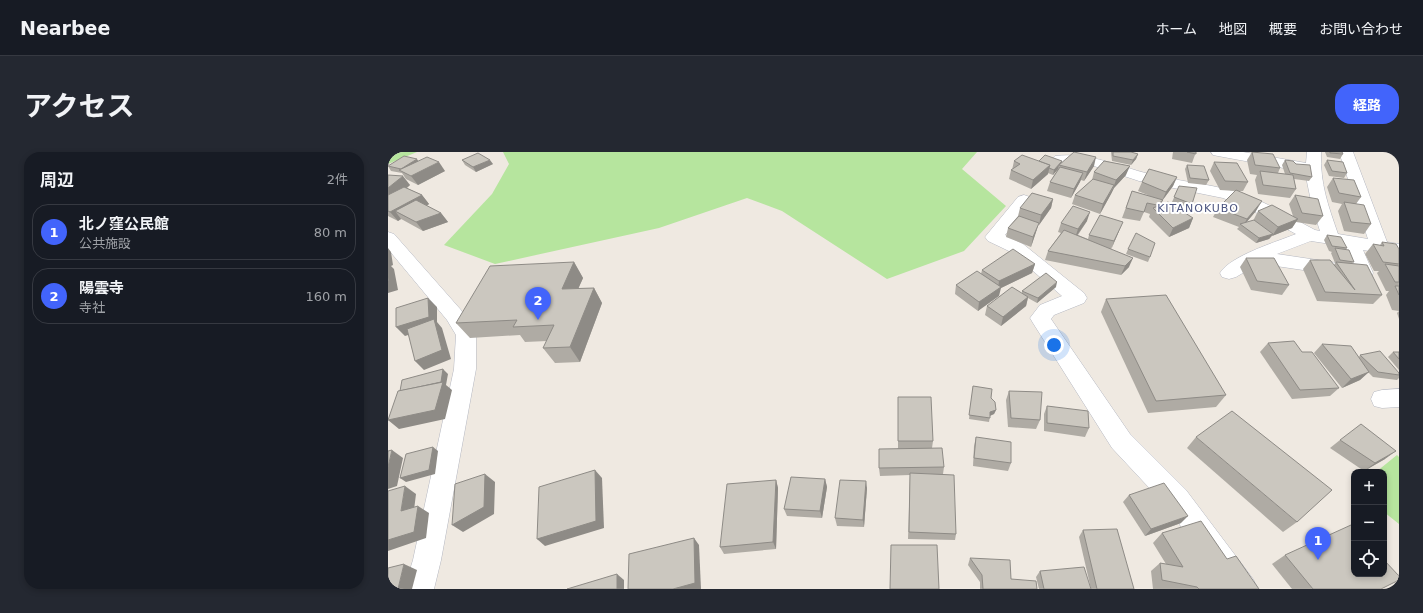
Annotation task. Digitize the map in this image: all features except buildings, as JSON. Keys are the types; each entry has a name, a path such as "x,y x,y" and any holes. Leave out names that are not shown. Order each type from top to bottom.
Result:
{"street":[{"path":"1218,152 1313,168"},
{"path":"1314,152 1313,168 1320,206 1331,238"},
{"path":"1346,152 1380,247"},
{"path":"1060,159 1090,155 1145,178 1233,196 1250,202 1310,235 1399,250"},
{"path":"1024,200 994,237 1017,248 1077,298 1047,310 1040,318 1121,441 1177,499 1243,589"},
{"path":"1229,273 1239,265 1263,253 1310,235"},
{"path":"388,238 454,315 466,335 465,369 427,560 419,589"},
{"path":"1276,260 1364,273 1351,242"}],"green space":[{"path":"388,152 417,152 388,164"},
{"path":"503,152 977,152 962,169 1006,206 964,251 887,279 782,211 747,198 659,228 495,264 444,245 492,194 509,164"},
{"path":"1397,455 1399,457 1399,524 1387,514 1387,469 1380,469"}],"place":[{"name":"陽雲寺","path":"538,320"},
{"name":"北ノ窪公民館","path":"1318,560"}],"district":[{"name":"KITANOKUBO","path":"1198,208"}]}
